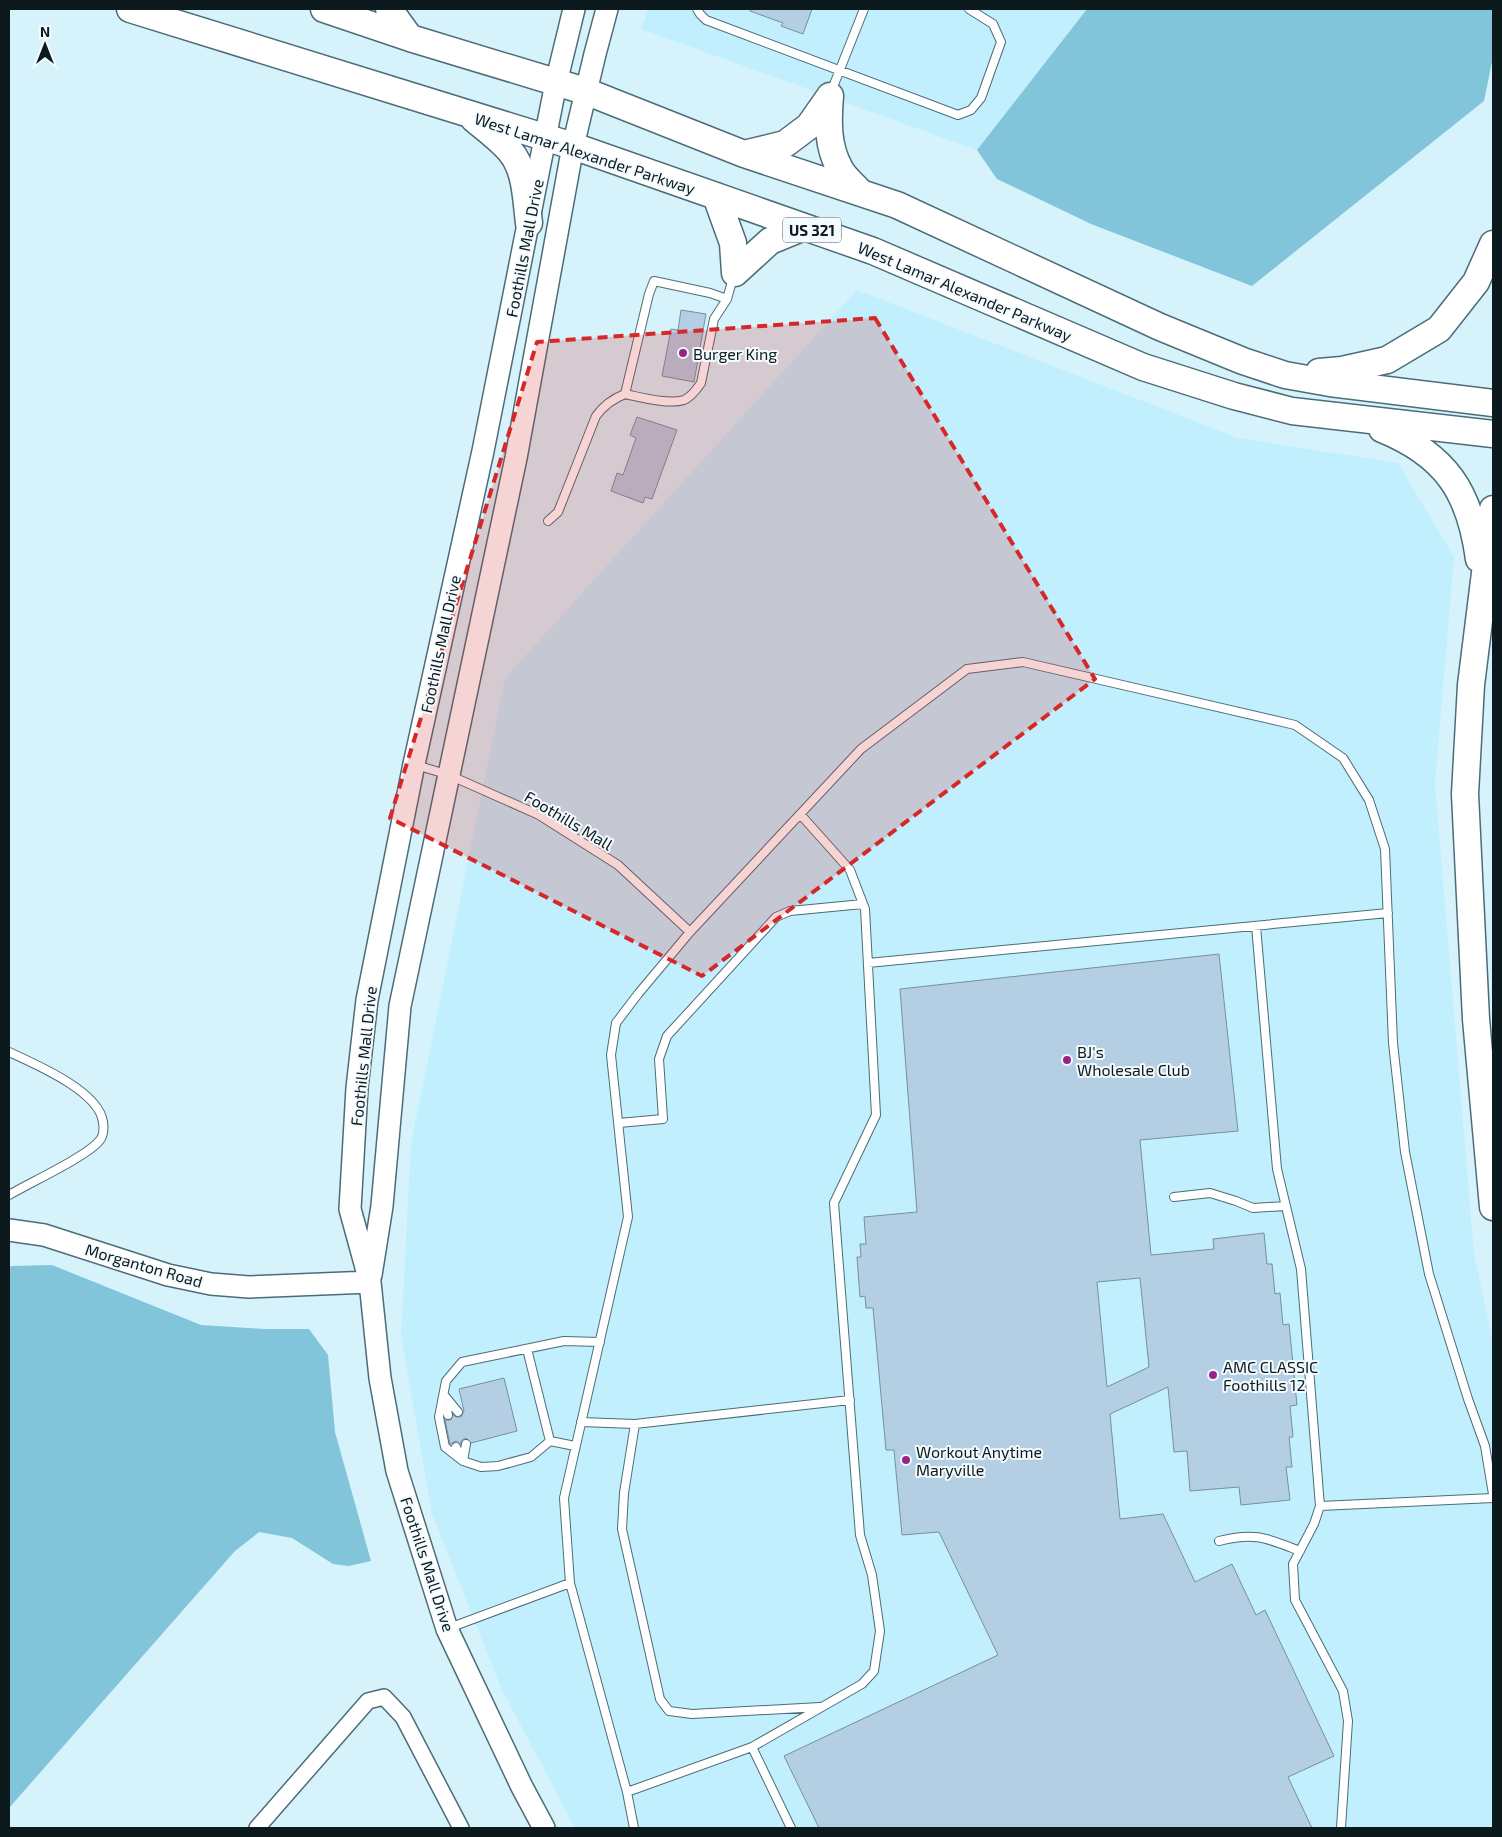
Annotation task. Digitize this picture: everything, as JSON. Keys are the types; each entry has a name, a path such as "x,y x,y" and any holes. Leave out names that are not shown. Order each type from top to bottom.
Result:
{"highway":[{"name":"West Lamar Alexander Parkway","path":"130,9 573,146 716,196 872,251 1143,367 1234,396 1292,411 1493,434"},
{"path":"324,9 556,84 585,91 744,154 897,204 1160,327 1243,362 1286,375 1330,383 1493,403"},
{"path":"389,9 410,38"},
{"path":"744,154 785,144 809,126 830,96"},
{"path":"830,96 828,129 832,150 840,170 860,192"},
{"path":"468,114 510,151 518,163 522,176 529,223"},
{"path":"716,196 733,243 735,272"},
{"path":"735,272 770,241 804,227"},
{"path":"1286,375 1342,370 1387,360 1439,329 1476,282 1493,244"},
{"path":"1358,420 1405,439 1434,458 1451,476 1466,503 1476,537 1483,587"},
{"path":"1493,509 1471,685 1465,794 1476,1019 1493,1207"}],"main road":[{"name":"Foothills Mall Drive","path":"544,1828 522,1787 447,1629 397,1471 380,1378 370,1282 350,1209 356,1088 367,1000 414,764 483,451 556,84 574,9"},
{"name":"Foothills Mall Drive","path":"370,1282 382,1206 400,1006 516,458 573,146 585,91 608,9"},
{"name":"Morganton Road","path":"9,1230 44,1235 168,1275 211,1284 249,1287 370,1282"}],"street":[{"path":"257,1828 368,1701 384,1697 403,1717 461,1828"}],"lane":[{"path":"698,9 706,20 958,115 971,110 982,98 1001,42 993,24 969,9"},
{"path":"830,96 864,9"},
{"path":"548,521 558,512 596,416 604,405 625,394 667,401 684,400 701,383 714,319 727,299 735,272"},
{"path":"625,394 649,294 654,281 727,299"},
{"path":"634,1828 627,1792 570,1583 564,1498 628,1217 612,1055 616,1023 690,932 861,749 967,669 1023,662 1295,725 1343,758 1369,800 1385,849 1393,1043 1405,1152 1429,1274 1485,1446 1493,1494"},
{"name":"Foothills Mall","path":"414,764 449,775 539,815 618,865 690,932"},
{"path":"627,1792 752,1747 862,1684 874,1671 880,1631 872,1575 860,1535 834,1203 876,1116 866,909 850,870 800,814"},
{"path":"619,1123 663,1119 659,1059 667,1036 776,917 790,911 863,904"},
{"path":"868,963 1388,913"},
{"path":"1256,926 1277,1169 1301,1269 1320,1506 1314,1524 1293,1564 1295,1600 1343,1691 1348,1720 1341,1828"},
{"path":"9,1052 50,1071 85,1094 102,1114 104,1131 100,1140 85,1153 9,1195"},
{"path":"1174,1197 1210,1193 1236,1200 1254,1208 1286,1206"},
{"path":"550,1441 531,1457 498,1466 481,1467 462,1460 445,1447 439,1416 446,1382 462,1362 564,1341 600,1342"},
{"path":"528,1349 550,1441"},
{"path":"444,1395 458,1412"},
{"path":"444,1395 448,1415"},
{"path":"581,1422 635,1424 850,1400"},
{"path":"635,1424 624,1493 622,1530 660,1699 669,1711 692,1714 822,1707"},
{"path":"550,1441 575,1446"},
{"path":"462,1460 466,1444"},
{"path":"456,1447 462,1460"},
{"path":"1320,1506 1493,1498"},
{"path":"1219,1541 1241,1536 1264,1538 1300,1551"},
{"path":"447,1629 570,1583"},
{"path":"752,1747 791,1828"}],"highlighted area":[{"path":"875,318 1095,679 702,976 390,818 537,342"}],"shaded area":[{"path":"649,9 1087,9 977,150 641,29"},
{"path":"1087,9 1493,9 1493,57 1484,101 1252,286 1091,224 997,179 977,150"},
{"path":"857,290 1238,438 1398,463 1454,557 1435,784 1474,1254 1493,1341 1493,1828 575,1828 501,1688 432,1514 401,1336 411,1143 505,678"},
{"path":"52,1265 201,1325 264,1329 309,1329 328,1355 335,1432 371,1561 349,1566 333,1564 292,1538 259,1532 235,1551 9,1808 9,1269 11,1266"}],"building":[{"path":"750,9 812,9 803,34 781,26 783,23 750,11"},
{"name":"Burger King","path":"681,310 706,314 694,382 662,376 671,329 678,330"},
{"path":"637,417 677,430 652,499 645,497 643,503 611,491 617,473 623,475 636,438 630,435"},
{"path":"1219,954 1238,1131 1140,1140 1151,1255 1214,1249 1213,1239 1264,1233 1267,1264 1272,1264 1275,1294 1280,1293 1283,1325 1289,1324 1297,1405 1290,1406 1293,1437 1289,1437 1292,1467 1286,1467 1290,1500 1241,1505 1239,1487 1190,1491 1187,1451 1174,1452 1168,1387 1110,1414 1120,1519 1163,1514 1195,1582 1232,1564 1256,1615 1265,1610 1334,1756 1288,1777 1312,1828 819,1828 784,1756 998,1655 939,1532 902,1535 894,1450 886,1450 873,1308 866,1308 865,1296 860,1297 857,1257 861,1257 860,1244 866,1244 864,1217 917,1212 900,989","holes":["1140,1278 1149,1367 1107,1387 1097,1282"]},
{"path":"504,1378 517,1431 471,1443 466,1438 460,1444 456,1441 450,1444 445,1420 451,1420 453,1415 461,1417 464,1411 459,1389"}],"place":[{"name":"Burger King","path":"683,353"},
{"name":"BJ's Wholesale Club","path":"1067,1060"},
{"name":"AMC CLASSIC Foothills 12","path":"1213,1375"},
{"name":"Workout Anytime Maryville","path":"906,1460"}]}
